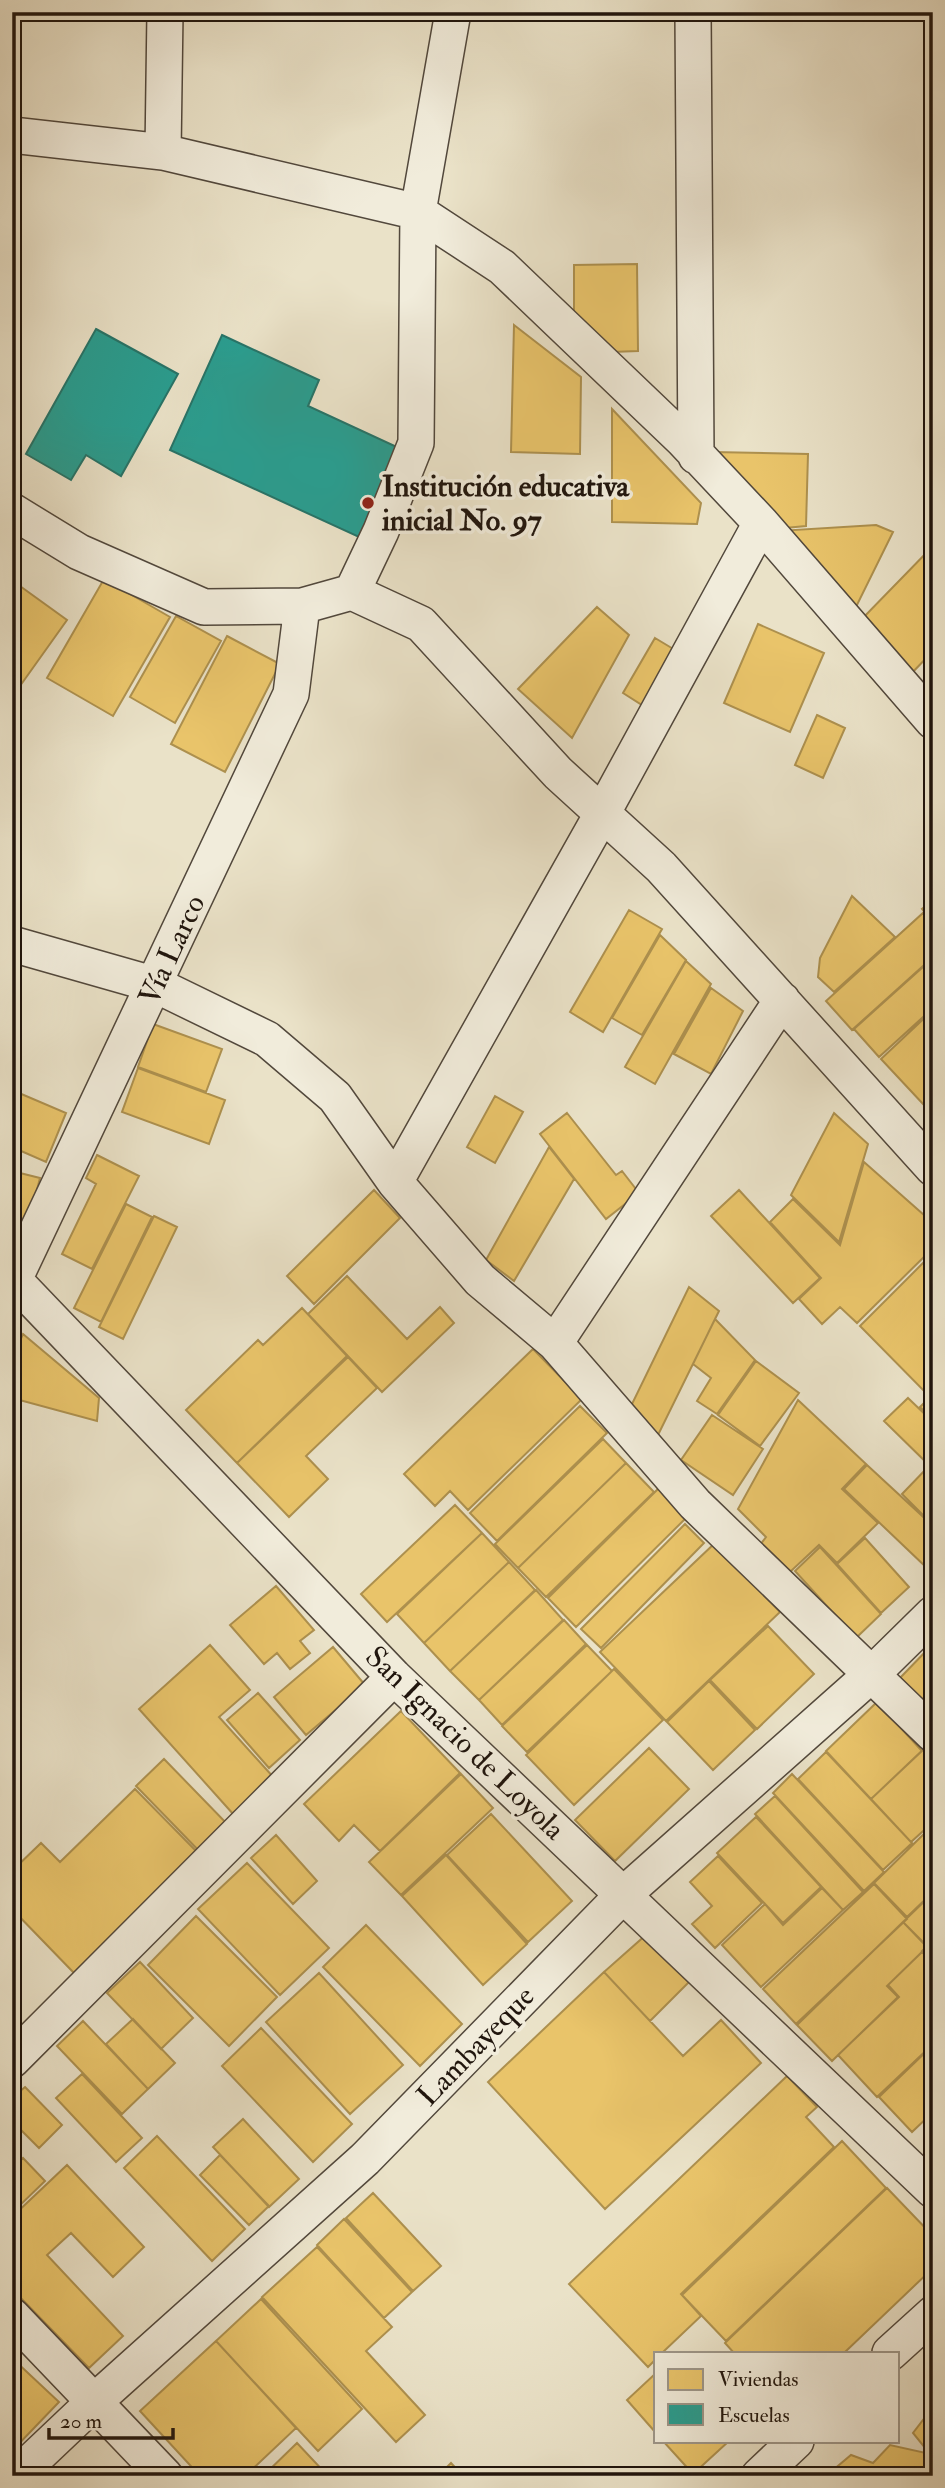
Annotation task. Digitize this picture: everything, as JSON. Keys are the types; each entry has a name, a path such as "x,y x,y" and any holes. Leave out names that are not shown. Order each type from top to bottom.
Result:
{"street":[{"path":"163,152 165,12"},
{"path":"352,592 416,443 418,212 453,12"},
{"path":"693,12 696,456"},
{"path":"12,135 163,152 418,212 502,267 682,439 761,523 933,721"},
{"path":"12,511 79,552 204,607 302,607 352,592 421,624 558,773 662,867 924,1159"},
{"path":"395,1182 602,814 761,523"},
{"name":"Vía Larco","path":"13,1282 156,985 291,694 302,607"},
{"path":"12,944 156,985 268,1039 335,1097 395,1182 480,1280 555,1343 695,1504 873,1673 933,1734"},
{"path":"555,1343 782,1000"},
{"name":"San Ignacio de Loyola","path":"13,1282 394,1676 933,2190"},
{"name":"Lambayeque","path":"16,2476 94,2402 365,2159 622,1895 873,1673 933,1614"},
{"path":"12,2060 394,1676"},
{"path":"891,2352 933,2314"},
{"path":"12,2316 165,2476"},
{"path":"759,2476 795,2442"}],"building: Viviendas":[{"path":"637,264 638,351 611,352 574,321 574,265"},
{"path":"514,325 581,377 580,454 511,452"},
{"path":"612,409 701,503 697,524 612,522"},
{"path":"712,452 808,454 806,526 774,529"},
{"path":"876,525 893,532 852,615 777,531"},
{"path":"933,546 933,651 909,676 857,624"},
{"path":"104,579 170,617 113,716 47,678"},
{"path":"13,581 67,620 20,686 12,681"},
{"path":"597,607 629,635 572,738 518,689"},
{"path":"176,616 221,641 175,723 130,697"},
{"path":"758,624 824,653 790,732 724,703"},
{"path":"227,636 280,664 225,772 171,744"},
{"path":"655,638 675,650 642,705 623,693"},
{"path":"817,715 845,728 823,778 795,765"},
{"path":"852,896 895,937 834,992 818,977 820,958"},
{"path":"933,900 933,922 922,909"},
{"path":"629,910 662,929 603,1032 570,1012"},
{"path":"923,913 933,923 933,957 852,1030 826,1001"},
{"path":"660,935 686,960 642,1035 612,1018"},
{"path":"933,958 933,1008 879,1057 854,1029"},
{"path":"686,961 711,984 655,1084 625,1067"},
{"path":"711,988 743,1011 711,1074 674,1054"},
{"path":"933,1010 933,1096 924,1105 881,1059"},
{"path":"153,1024 222,1049 206,1092 138,1067"},
{"path":"138,1068 225,1100 209,1144 122,1112"},
{"path":"12,1090 66,1113 46,1162 12,1147"},
{"path":"495,1096 523,1112 495,1163 467,1147"},
{"path":"567,1113 616,1175 622,1171 639,1193 606,1219 540,1134"},
{"path":"834,1113 868,1144 839,1242 791,1195"},
{"path":"549,1147 574,1179 514,1281 486,1260"},
{"path":"97,1155 139,1176 92,1269 62,1254 96,1184 86,1178"},
{"path":"864,1162 933,1223 933,1248 857,1323 840,1307 822,1324 799,1299 821,1278 770,1222 793,1199 840,1245"},
{"path":"12,1171 40,1178 23,1244 12,1241"},
{"path":"374,1190 400,1218 314,1304 287,1276"},
{"path":"739,1190 820,1278 793,1303 711,1216"},
{"path":"126,1204 152,1217 101,1322 74,1308"},
{"path":"154,1216 177,1227 123,1339 99,1327"},
{"path":"933,1253 933,1393 929,1396 860,1326"},
{"path":"347,1276 407,1339 440,1307 454,1323 382,1392 308,1314"},
{"path":"689,1287 719,1311 658,1435 631,1406"},
{"path":"302,1308 347,1356 237,1463 186,1410 258,1340 263,1345"},
{"path":"715,1319 755,1360 717,1414 697,1401 711,1378 693,1364"},
{"path":"23,1334 99,1398 97,1421 12,1398 12,1358"},
{"path":"533,1349 582,1399 468,1510 450,1491 435,1506 404,1474"},
{"path":"348,1357 377,1388 306,1456 328,1479 289,1517 237,1463"},
{"path":"756,1361 799,1393 760,1446 718,1415"},
{"path":"933,1394 933,1420 920,1407"},
{"path":"908,1398 933,1422 933,1469 884,1421"},
{"path":"798,1400 866,1464 842,1489 878,1523 837,1563 819,1545 790,1572 760,1545 766,1537 738,1509"},
{"path":"580,1406 607,1433 497,1541 470,1513"},
{"path":"712,1415 763,1449 733,1495 681,1460"},
{"path":"603,1439 626,1463 518,1568 495,1544"},
{"path":"626,1463 654,1492 546,1597 518,1568"},
{"path":"867,1465 933,1526 933,1562 927,1568 844,1489"},
{"path":"929,1466 933,1470 933,1525 902,1494"},
{"path":"660,1487 689,1515 576,1627 548,1598"},
{"path":"455,1505 482,1533 387,1622 361,1594"},
{"path":"685,1524 704,1543 601,1648 581,1629"},
{"path":"482,1533 509,1562 424,1643 397,1614"},
{"path":"865,1538 909,1587 881,1613 837,1564"},
{"path":"715,1543 780,1612 666,1721 600,1652"},
{"path":"820,1547 881,1614 856,1638 795,1571"},
{"path":"509,1562 535,1590 450,1671 424,1643"},
{"path":"276,1586 314,1630 300,1641 310,1653 290,1669 277,1653 264,1664 230,1625"},
{"path":"536,1590 563,1620 479,1700 450,1671"},
{"path":"564,1620 586,1644 502,1725 479,1700"},
{"path":"768,1626 814,1674 757,1729 710,1680"},
{"path":"210,1645 250,1690 219,1717 275,1779 234,1815 139,1709"},
{"path":"587,1645 612,1671 527,1752 502,1726"},
{"path":"333,1647 365,1685 306,1735 274,1697"},
{"path":"930,1647 933,1650 933,1714 898,1680"},
{"path":"614,1669 663,1720 574,1805 526,1755"},
{"path":"709,1681 755,1730 713,1770 667,1722"},
{"path":"258,1693 300,1740 269,1768 227,1720"},
{"path":"877,1702 922,1751 871,1799 826,1751"},
{"path":"401,1711 460,1773 380,1851 354,1825 339,1841 304,1804"},
{"path":"928,1745 933,1750 933,1822 911,1842 871,1799"},
{"path":"649,1748 689,1789 615,1861 575,1820"},
{"path":"826,1752 912,1843 883,1870 798,1779"},
{"path":"164,1759 233,1830 205,1857 136,1786"},
{"path":"461,1774 493,1808 401,1895 369,1862"},
{"path":"792,1774 884,1872 864,1891 773,1793"},
{"path":"135,1789 198,1853 74,1973 12,1909 12,1871 41,1843 60,1862"},
{"path":"775,1796 863,1892 843,1910 755,1814"},
{"path":"491,1814 572,1901 528,1942 447,1855"},
{"path":"756,1817 821,1887 783,1923 717,1853"},
{"path":"933,1825 933,1892 907,1917 874,1883"},
{"path":"276,1835 317,1881 293,1904 251,1858"},
{"path":"446,1855 527,1944 483,1985 402,1896"},
{"path":"718,1856 762,1903 715,1948 692,1924 712,1906 690,1882"},
{"path":"247,1863 329,1948 280,1995 198,1909"},
{"path":"874,1884 907,1919 796,2024 763,1989"},
{"path":"822,1888 843,1910 761,1987 722,1945 765,1904 783,1925"},
{"path":"933,1893 933,1941 927,1946 903,1922"},
{"path":"196,1916 277,1997 229,2046 148,1965"},
{"path":"903,1922 927,1947 887,1986 898,1997 832,2061 797,2025"},
{"path":"366,1925 462,2024 420,2066 323,1967"},
{"path":"647,1934 691,1980 650,2021 604,1972"},
{"path":"933,1941 933,1962 922,1951"},
{"path":"922,1952 933,1963 933,2044 877,2097 838,2055 899,1997 888,1985"},
{"path":"140,1962 193,2018 161,2049 107,1993"},
{"path":"604,1972 683,2056 721,2020 761,2063 605,2209 488,2082"},
{"path":"319,1973 403,2065 350,2114 266,2022"},
{"path":"133,2019 175,2063 148,2089 106,2044"},
{"path":"83,2021 148,2089 122,2114 57,2046"},
{"path":"261,2028 352,2124 313,2162 222,2066"},
{"path":"933,2045 933,2112 912,2132 879,2097"},
{"path":"82,2074 142,2138 116,2162 56,2098"},
{"path":"787,2076 817,2107 806,2117 834,2147 681,2294 701,2316 663,2352 654,2352 654,2361 648,2367 569,2284"},
{"path":"25,2087 62,2125 39,2148 12,2121 12,2098"},
{"path":"243,2119 299,2179 269,2207 213,2147"},
{"path":"157,2136 245,2229 212,2261 124,2168"},
{"path":"842,2141 886,2188 726,2341 682,2295"},
{"path":"220,2155 269,2206 249,2225 200,2175"},
{"path":"23,2158 45,2181 12,2213 12,2169"},
{"path":"67,2165 144,2247 113,2277 71,2233 47,2255 123,2336 89,2368 12,2289 12,2217"},
{"path":"887,2188 933,2236 933,2268 845,2352 733,2352 725,2343"},
{"path":"373,2193 441,2266 413,2291 346,2218"},
{"path":"344,2219 412,2292 384,2318 317,2245"},
{"path":"317,2247 392,2327 366,2351 425,2415 396,2442 262,2297"},
{"path":"261,2299 362,2409 318,2451 216,2341"},
{"path":"216,2341 296,2428 245,2476 200,2476 140,2411"},
{"path":"12,2358 59,2402 12,2451"},
{"path":"654,2375 654,2431 627,2400"},
{"path":"933,2407 933,2476 826,2476 851,2455 873,2463 890,2445 930,2454 913,2433"},
{"path":"664,2442 728,2442 693,2474"},
{"path":"297,2443 328,2476 263,2476"},
{"path":"451,2463 463,2476 438,2476"}],"building: Escuelas":[{"path":"96,329 178,374 121,476 86,455 71,480 26,454"},
{"path":"222,335 319,380 308,406 399,448 359,537 170,450"}],"place":[{"name":"Institución educativa inicial No. 97","path":"368,503"}]}
